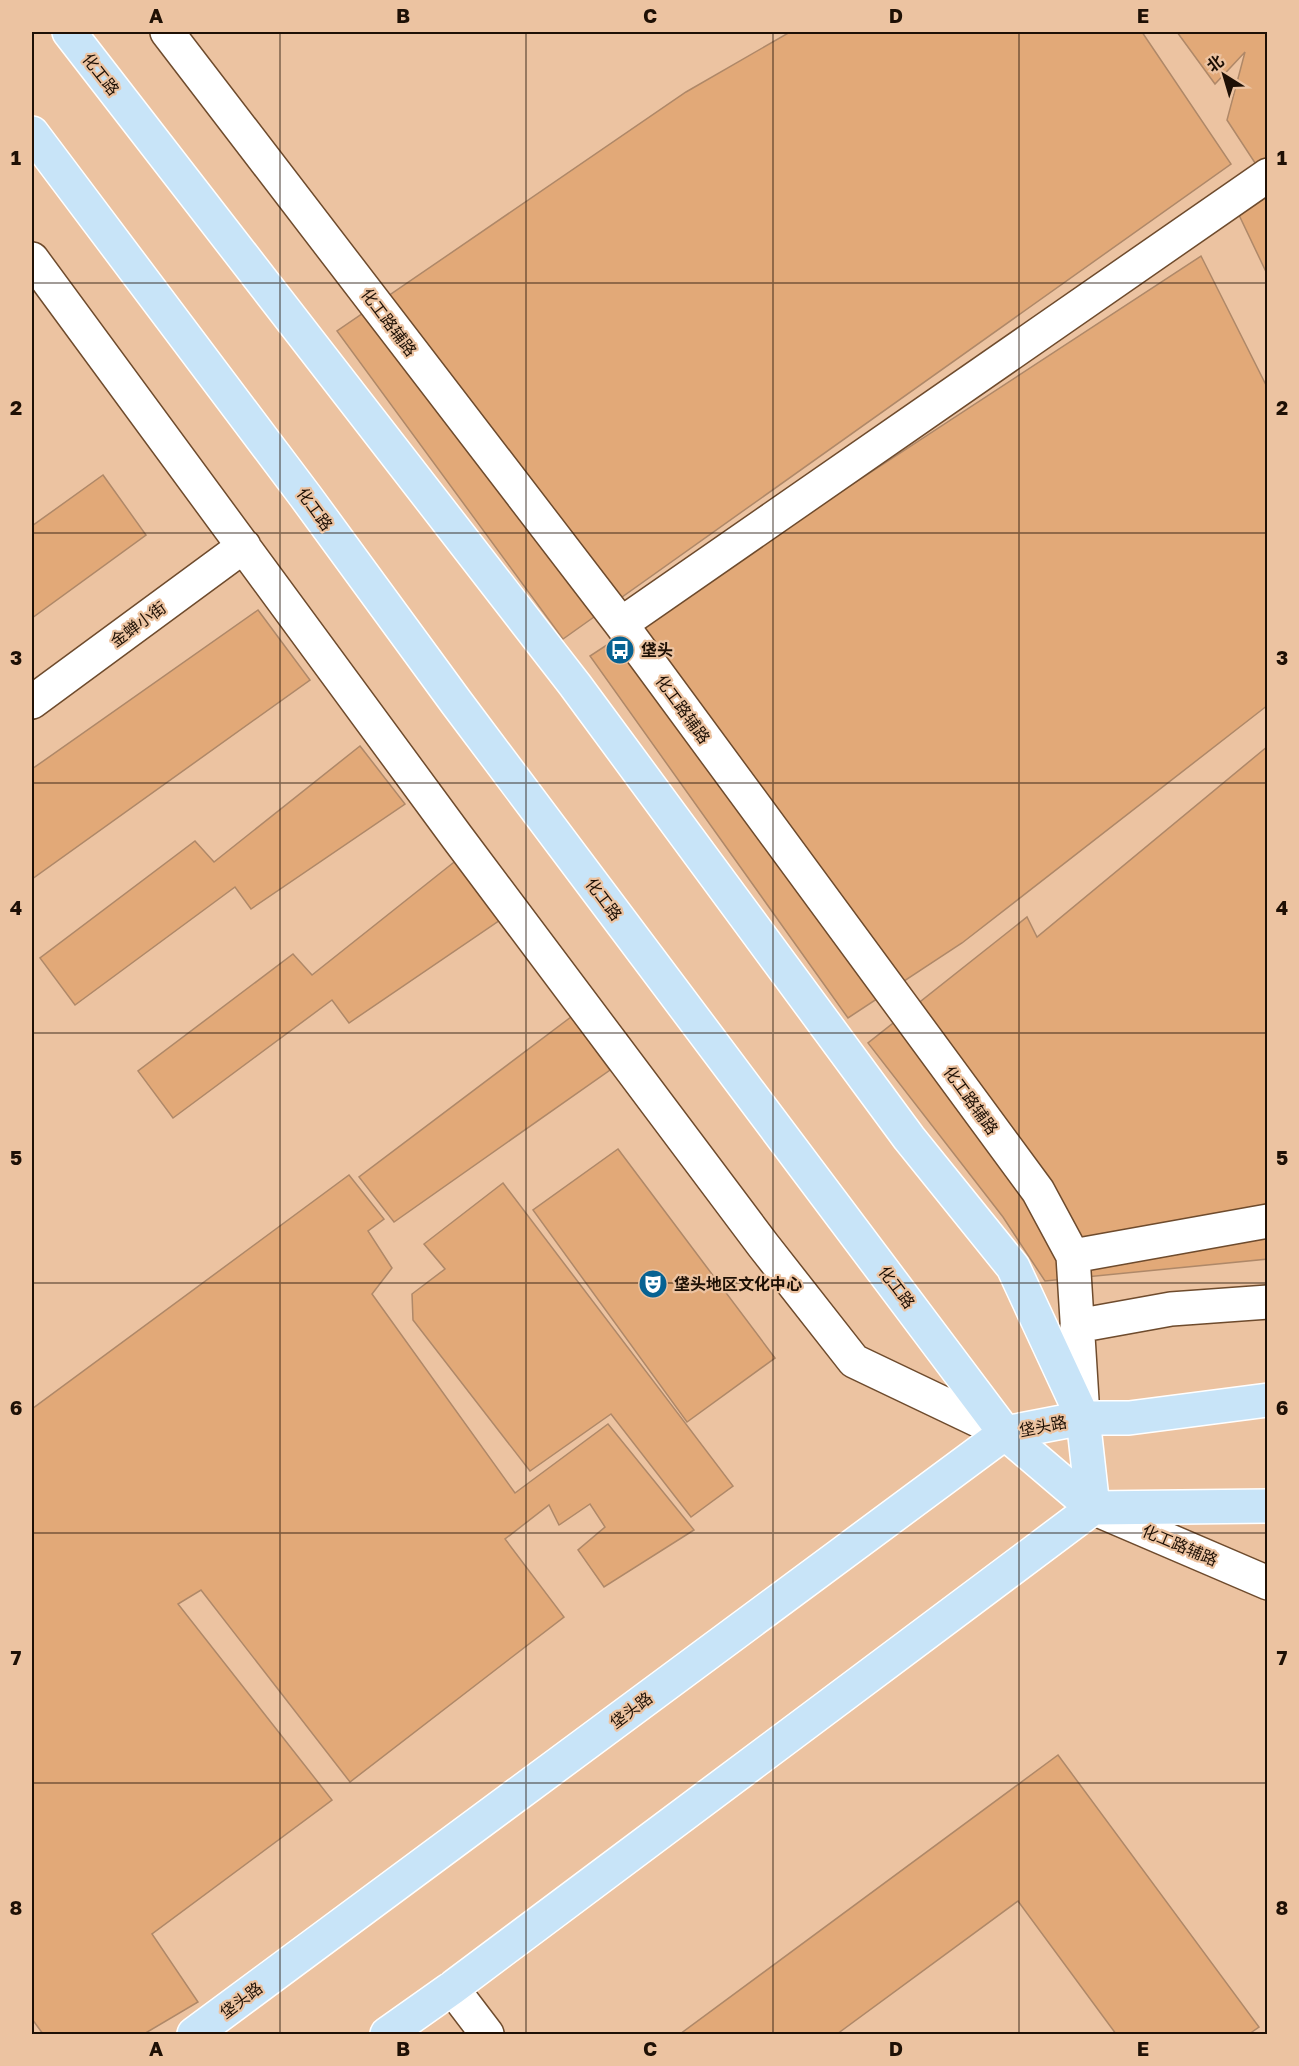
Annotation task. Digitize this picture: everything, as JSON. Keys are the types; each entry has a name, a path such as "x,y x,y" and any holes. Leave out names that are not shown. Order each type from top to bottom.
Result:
{"main road":[{"name":"化工路","path":"69,32 85,46 574,685 909,1138 1013,1267 1083,1418 1093,1508"},
{"name":"化工路","path":"32,132 306,497 456,702 1005,1433 1093,1508"},
{"path":"1083,1418 1129,1418 1268,1400"},
{"name":"垡头路","path":"194,2034 1005,1433 1083,1418"},
{"path":"387,2034 452,1988 1093,1508 1268,1506"}],"street":[{"name":"化工路辅路","path":"167,32 621,624 1038,1191 1072,1256 1083,1418"},
{"path":"621,624 1268,175"},
{"path":"32,259 485,875 763,1245 854,1361 1005,1433"},
{"name":"金蝉小街","path":"32,702 244,546"},
{"path":"1072,1256 1268,1221"},
{"path":"1077,1326 1171,1309 1268,1302"},
{"name":"化工路辅路","path":"1093,1508 1268,1583"},
{"path":"452,1988 486,2034"}],"building":[{"path":"790,32 1142,32 1231,164 563,639 337,331 686,92"},
{"path":"1177,32 1268,32 1268,158 1257,166 1227,120 1245,52 1215,84"},
{"path":"1268,196 1268,276 1239,215"},
{"path":"1201,256 1268,389 1268,705 962,943 848,1018 590,656"},
{"path":"103,475 146,535 32,618 32,526"},
{"path":"258,610 310,680 32,879 32,769"},
{"path":"360,746 405,804 251,909 235,887 75,1005 40,958 195,841 214,862"},
{"path":"1268,746 1268,1259 1045,1281 1003,1217 868,1043 1027,917 1037,937"},
{"path":"458,859 503,918 349,1023 332,1000 173,1118 138,1071 293,954 312,975"},
{"path":"571,1017 610,1070 394,1222 359,1177"},
{"name":"垡头地区文化中心","path":"618,1149 775,1358 687,1422 533,1210"},
{"path":"349,1175 384,1219 368,1231 392,1268 372,1294 515,1493 608,1424 694,1530 604,1587 578,1550 605,1527 590,1504 559,1525 549,1505 505,1539 564,1617 350,1782 201,1590 178,1604 332,1800 152,1934 198,2002 144,2034 43,2034 32,2019 32,1409"},
{"path":"503,1183 733,1486 691,1517 611,1414 530,1471 413,1320 412,1294 445,1269 424,1244"},
{"path":"1058,1755 1259,2027 1249,2034 1116,2034 1018,1901 837,2034 680,2034"}],"place":[{"name":"垡头","path":"620,650"},
{"name":"垡头地区文化中心","path":"653,1284"}]}
